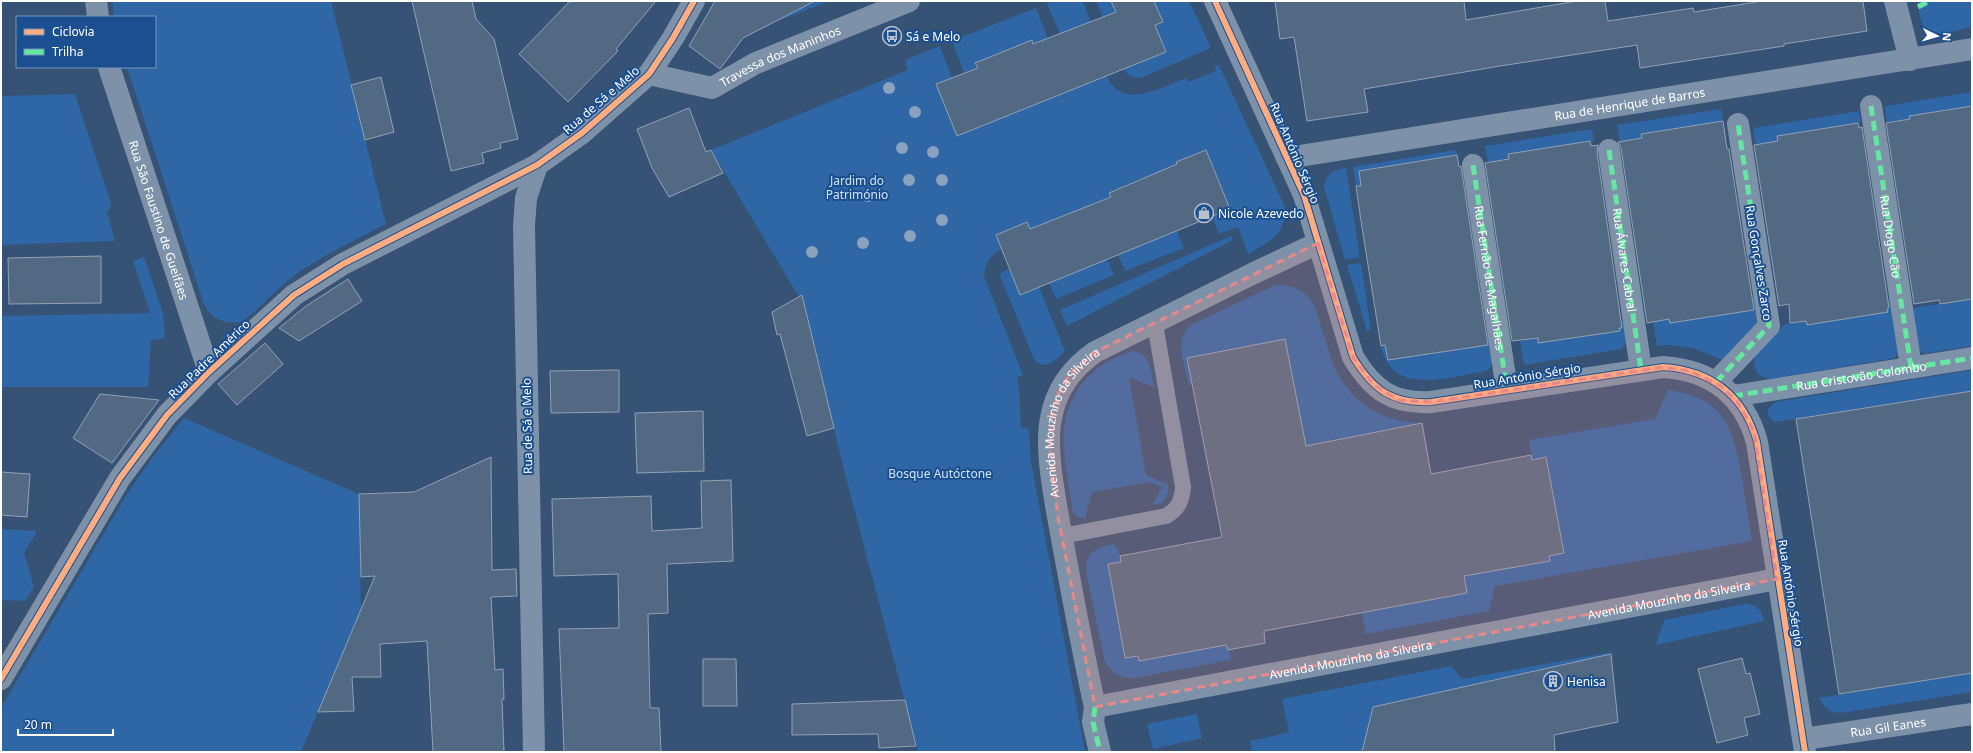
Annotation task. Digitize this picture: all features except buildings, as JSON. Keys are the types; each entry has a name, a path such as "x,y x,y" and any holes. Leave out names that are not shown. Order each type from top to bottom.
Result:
{"street":[{"path":"96,1 98,16"},
{"name":"Rua de Sá e Melo","path":"534,752 524,226 526,198 537,165 582,133 648,74 673,38 694,1"},
{"name":"Travessa dos Maninhos","path":"648,74 712,88 756,63 909,1"},
{"name":"Rua António Sérgio","path":"1215,1 1304,195 1353,358 1362,373 1373,384 1398,400 1413,403 1431,402 1641,370 1676,368 1690,371 1733,391 1750,421 1757,442 1805,746"},
{"path":"1895,1 1910,60"},
{"name":"Rua de Henrique de Barros","path":"1287,158 1972,49"},
{"name":"Rua São Faustino de Gueifães","path":"109,68 209,372"},
{"name":"Rua Diogo Cão","path":"1871,106 1911,367"},
{"name":"Rua Gonçalves Zarco","path":"1733,391 1769,326 1738,124"},
{"name":"Rua Álvares Cabral","path":"1609,150 1641,370"},
{"name":"Rua Padre Américo","path":"1,679 120,478 167,415 209,372 300,291 343,264 537,165"},
{"name":"Rua Fernão de Magalhães","path":"1473,166 1507,390"},
{"name":"Avenida Mouzinho da Silveira","path":"1318,243 1095,352 1084,360 1070,374 1059,392 1051,417 1049,433 1054,486 1094,707 1778,579"},
{"name":"Rua Cristovão Colombo","path":"1733,391 1972,358"},
{"path":"1094,707 1093,722 1100,752"},
{"name":"Rua Gil Eanes","path":"1805,746 1972,714"}],"lane":[{"path":"1062,536 1166,516 1181,502 1182,487 1155,324"}],"highlighted area":[{"path":"1318,243 1353,357 1373,384 1398,400 1431,402 1663,367 1690,371 1721,386 1737,401 1754,431 1777,579 1095,707 1058,517 1050,451 1051,417 1059,392 1070,374 1095,352"}],"green space":[{"path":"112,1 331,1 386,224 339,248 306,268 288,281 255,312 241,322 224,322 210,314 204,304 127,68 156,68 156,16 114,16"},
{"path":"815,1 830,1 773,23"},
{"path":"1052,1 1083,1 1091,22 1060,34 1047,3"},
{"path":"1096,1 1124,1 1113,5 1116,12 1103,17"},
{"path":"1146,1 1189,1 1211,48 1143,77 1134,78 1123,69 1133,56 1136,64 1166,52 1155,25 1163,22 1156,4"},
{"path":"1917,1 1972,1 1972,27 1945,33 1932,32 1922,23"},
{"path":"1036,8 1048,39 1033,45 1032,40 975,64 978,68 964,73 952,41"},
{"path":"940,46 952,78 936,84 957,135 1107,76 1114,87 1122,92 1143,94 1186,78 1188,82 1216,71 1215,66 1219,65 1285,207 1285,216 1280,230 1263,246 1248,254 1238,227 1219,234 1212,217 1230,209 1206,150 1176,162 1179,169 1161,172 1143,178 1109,193 1111,197 1030,229 1027,222 996,235 1002,249 994,254 989,260 984,276 1023,375 1017,378 1021,427 1029,429 1031,461 1085,752 918,752 844,470 802,296 799,297 711,150 908,70 905,60"},
{"path":"1972,92 1972,106 1909,116 1910,119 1887,122 1885,106"},
{"path":"75,94 112,206 107,212 115,241 1,245 1,96"},
{"path":"1721,109 1723,121 1642,134 1642,138 1620,141 1617,125"},
{"path":"1859,111 1861,122 1777,136 1778,141 1756,144 1753,128"},
{"path":"1592,129 1594,141 1546,149 1509,159 1488,162 1485,146"},
{"path":"1456,150 1457,155 1359,171 1361,186 1356,186 1353,167"},
{"path":"1346,168 1360,257 1345,260 1324,187 1325,182 1331,173"},
{"path":"1177,231 1184,248 1125,271 1118,255"},
{"path":"1231,236 1233,240 1067,326 1060,310"},
{"path":"144,257 163,313 165,338 151,340 148,387 1,387 1,316 150,313 133,261"},
{"path":"1107,259 1114,275 1056,299 1049,283"},
{"path":"1361,263 1371,330 1367,331 1347,265"},
{"path":"1009,269 1020,295 1039,287 1065,351 1054,362 1045,365 1037,362 1033,357 1000,276 1001,272"},
{"path":"1275,285 1289,286 1301,291 1314,305 1336,371 1351,393 1361,402 1383,415 1395,420 1422,423 1306,446 1285,339 1188,358 1192,384 1189,385 1181,345 1186,331 1191,325"},
{"path":"1750,296 1754,296 1759,323 1722,360 1693,348 1669,345 1657,346 1653,322 1669,319 1671,323 1708,317"},
{"path":"1886,298 1891,298 1898,352 1895,358 1771,379 1765,378 1757,373 1754,364 1756,354 1785,324 1806,321 1807,325 1888,312"},
{"path":"1972,299 1972,346 1924,354 1919,349 1911,308"},
{"path":"1624,321 1626,343 1621,349 1524,365 1520,341 1538,338 1539,343 1620,331 1619,322"},
{"path":"1485,333 1489,333 1493,354 1490,368 1486,371 1440,379 1424,380 1409,378 1397,372 1387,362 1381,346 1385,345 1388,360 1486,345"},
{"path":"1134,351 1140,353 1147,360 1151,370 1154,387 1129,377 1146,475 1168,485 1168,493 1163,501 1152,505 1162,487 1150,482 1092,492 1085,518 1080,518 1073,513 1065,459 1063,437 1067,413 1072,400 1087,378 1108,361"},
{"path":"1972,370 1972,391 1775,422 1768,416 1768,409 1775,402"},
{"path":"1668,390 1687,394 1702,400 1714,408 1723,417 1735,443 1739,459 1752,541 1495,586 1489,611 1366,634 1362,613 1467,593 1464,576 1550,561 1549,556 1564,553 1557,514 1549,494 1553,493 1546,457 1532,460 1529,440 1655,419"},
{"path":"184,418 359,494 361,610 301,752 1,752 1,708 127,494 155,454"},
{"path":"1,529 37,531 24,553 34,587 25,601 1,600"},
{"path":"1114,544 1119,551 1121,562 1108,564 1125,658 1138,656 1139,661 1168,656 1167,650 1226,645 1228,650 1230,650 1231,660 1134,678 1121,676 1111,669 1105,662 1086,571 1090,555 1102,547"},
{"path":"1745,604 1756,606 1762,614 1764,621 1656,645 1664,620"},
{"path":"1611,652 1611,654 1373,707 1362,752 1252,752 1250,741 1289,732 1282,699 1451,666 1462,679"},
{"path":"1972,673 1972,692 1841,713 1828,709 1819,698"},
{"path":"1197,714 1202,738 1153,749 1147,724"}],"marked path":[{"path":"1918,7 1929,1"},
{"path":"1871,106 1911,367"},
{"path":"1716,382 1769,326 1738,124"},
{"path":"1609,150 1641,370"},
{"path":"1473,165 1507,390"},
{"path":"1733,396 1972,358"},
{"path":"1095,707 1093,722 1100,752"}],"cycle path":[{"path":"1,679 120,478 167,415 209,372 294,295 343,264 537,165 582,133 649,74 673,38 694,1"},
{"path":"1215,1 1304,195 1353,357 1368,378 1385,393 1405,400 1431,402 1663,367 1696,373 1723,388 1734,398 1744,411 1757,442 1805,752"}],"place":[{"name":"Sá e Melo","path":"892,36"},
{"name":"Nicole Azevedo","path":"1204,213"},
{"name":"Henisa","path":"1553,681"}],"park label":[{"name":"Jardim do Património","path":"857,187"},
{"name":"Bosque Autóctone","path":"940,473"}]}
